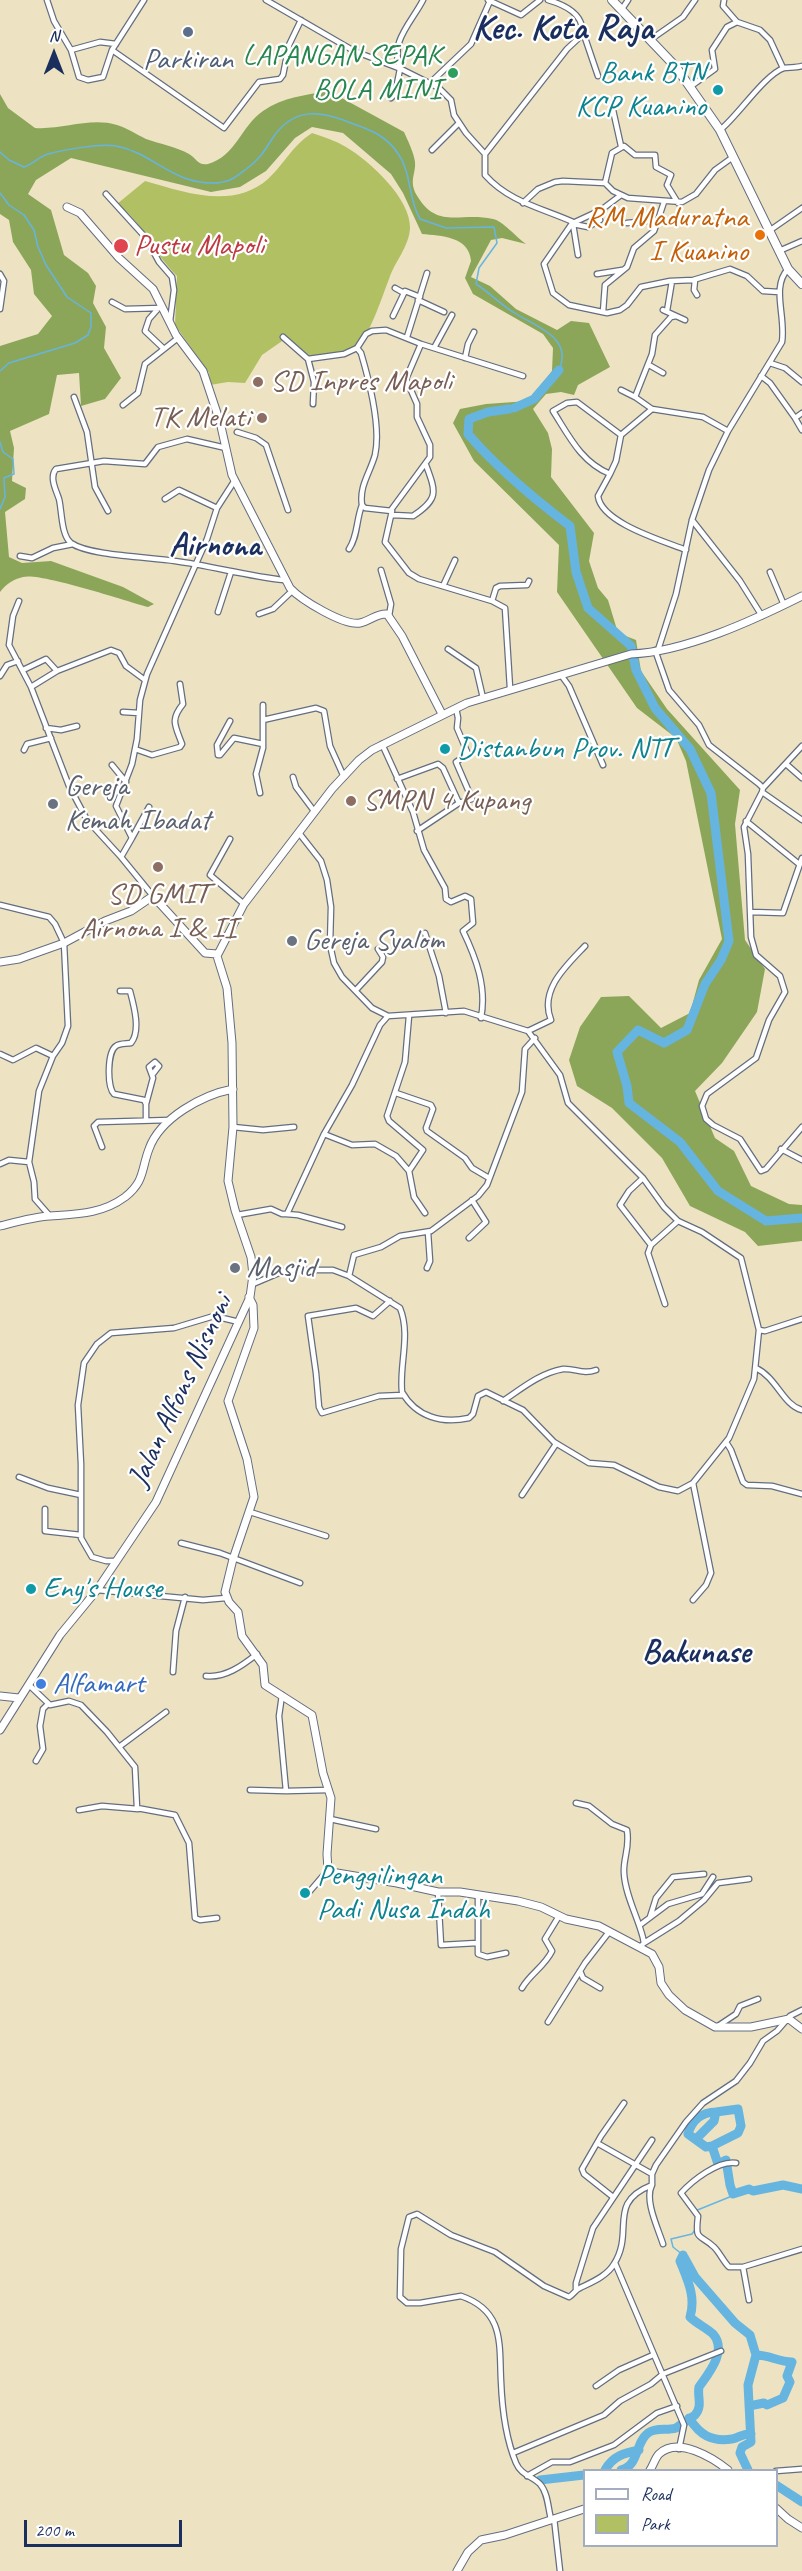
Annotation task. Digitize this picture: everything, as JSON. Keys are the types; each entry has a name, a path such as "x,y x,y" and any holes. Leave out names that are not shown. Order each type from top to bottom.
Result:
{"main road":[{"path":"612,0 676,67 720,130 788,268 802,283"}],"street":[{"path":"47,0 54,21 71,50 79,76 88,80 103,77 112,51 144,0"},
{"path":"266,0 354,51 430,83 449,96 454,105 454,115 484,154"},
{"path":"391,98 395,94 400,69 396,58 399,40 423,0"},
{"path":"430,83 471,44 489,1 521,15 540,0"},
{"path":"548,0 568,6 576,16 598,76"},
{"path":"568,6 572,0"},
{"path":"622,9 628,0"},
{"path":"650,40 683,17 695,0"},
{"path":"724,0 723,6 737,22 760,30 770,40 783,68"},
{"path":"112,51 222,128 226,128 260,82 280,79 283,75 289,45 301,20"},
{"path":"690,87 715,69 712,51 727,27 737,22"},
{"path":"583,32 484,154 485,175 499,188 523,203 573,223 588,227 600,220"},
{"path":"71,50 100,42 116,44"},
{"path":"720,130 737,116 760,86 783,68 802,66"},
{"path":"613,110 621,146 638,155 655,155 656,167 671,175 667,185 678,203"},
{"path":"432,150 459,123"},
{"path":"604,183 612,153 621,146"},
{"path":"523,203 538,189 555,182 604,183 621,195 678,203 696,194 715,170 733,156"},
{"path":"106,194 135,224 172,277 174,290 170,321"},
{"path":"621,195 601,210 573,223 547,258 544,267 553,294 563,302 573,307 603,312 620,310 633,299 641,287 672,280 695,280 730,269 747,276 763,291 778,292"},
{"path":"603,312 605,285 625,269 634,248 654,231 664,202"},
{"path":"67,207 80,213 119,258 153,289 159,309 170,321 178,338 206,377 235,480 284,580 292,591 310,603 351,623 363,623 383,613 389,616 442,714"},
{"path":"769,231 802,208"},
{"path":"627,223 658,220"},
{"path":"573,223 578,255"},
{"path":"779,251 802,241"},
{"path":"788,268 780,280 778,292 783,310 782,338 770,363 728,431 709,470 692,520 676,594 656,650 669,690 699,725 709,745 802,820"},
{"path":"597,274 625,269"},
{"path":"407,337 427,273"},
{"path":"0,274 4,281 0,309"},
{"path":"672,280 667,308 685,320"},
{"path":"695,280 694,290 697,295"},
{"path":"394,288 404,293 406,291 444,312"},
{"path":"393,316 404,293"},
{"path":"112,302 125,309 159,309"},
{"path":"159,309 148,319 145,331 163,348"},
{"path":"434,348 452,315"},
{"path":"635,397 649,365 656,331 670,317 676,316"},
{"path":"308,359 344,354 357,348 366,334 386,330 421,344 523,376"},
{"path":"465,358 474,332"},
{"path":"283,337 308,359 314,382 313,404"},
{"path":"123,405 138,393 145,364 178,338"},
{"path":"421,344 406,379 418,408 417,417 430,445 430,457 392,513 385,536 388,549 413,576 492,601 506,610 510,688"},
{"path":"349,549 354,541 357,518 362,505 363,483 375,455 374,401 362,356 357,348"},
{"path":"770,363 785,368 802,382"},
{"path":"649,365 663,373"},
{"path":"761,376 770,383 802,430"},
{"path":"621,390 652,409 703,417 728,431"},
{"path":"74,397 87,432 95,487 108,511"},
{"path":"610,474 594,467 584,458 553,411 567,403 577,402 621,435"},
{"path":"652,409 621,435 616,461 599,494 601,505 621,525 686,550"},
{"path":"795,417 802,413"},
{"path":"237,432 256,438 266,445 288,510"},
{"path":"73,544 66,536 53,473 60,468 93,462 145,464 158,447 187,439 226,448"},
{"path":"362,505 365,508 413,516 430,504 433,495 433,485 426,465"},
{"path":"132,838 116,806 126,782 135,749 145,680 196,564 217,508 235,480"},
{"path":"165,499 179,490 217,508"},
{"path":"692,520 740,581 762,616"},
{"path":"20,556 32,558 53,548 73,544 116,555 196,564 284,580"},
{"path":"443,586 455,560"},
{"path":"381,570 392,606 389,616"},
{"path":"219,612 231,572"},
{"path":"770,572 784,605"},
{"path":"492,601 497,587 527,585 530,580"},
{"path":"259,614 273,609 292,591"},
{"path":"19,601 9,645 31,687 81,812 205,952 217,954 243,904 314,811 359,760 382,744 442,714 510,688 631,654 643,654 707,637 762,616 802,596"},
{"path":"448,649 476,668 483,698"},
{"path":"31,687 57,670 111,650 119,653 126,666 145,680"},
{"path":"23,670 46,659 57,670"},
{"path":"0,676 7,665 18,661"},
{"path":"561,675 569,686 603,765"},
{"path":"135,749 152,755 180,747 182,744 174,719 177,710 183,704 180,684"},
{"path":"260,793 256,774 263,744 263,705"},
{"path":"263,720 316,708 324,711 330,746 344,777"},
{"path":"417,831 459,803 472,798 456,762 468,754 457,728 456,708"},
{"path":"123,712 139,713"},
{"path":"230,722 217,745 218,755 234,738 263,744"},
{"path":"46,728 61,730 77,726"},
{"path":"24,750 27,744 51,738"},
{"path":"382,744 413,812 424,850 445,888 446,899 451,902 465,896 471,899 472,923 463,931 476,962 484,992 481,1018"},
{"path":"802,746 762,790 744,827 751,937 755,953 780,976 785,992 770,1020 756,1058 707,1094 702,1106 706,1119 740,1139 761,1172 802,1127"},
{"path":"397,779 438,764 443,768 459,803"},
{"path":"786,764 802,778"},
{"path":"112,765 126,782"},
{"path":"293,777 296,787 314,811"},
{"path":"121,857 149,807"},
{"path":"746,821 799,864"},
{"path":"253,1284 292,1269 333,1270 349,1275 400,1308 403,1317 404,1348 401,1389 403,1395 417,1410 434,1419 469,1418 473,1414 478,1396 484,1392 523,1410 556,1444 588,1462 623,1468 667,1490 678,1491 693,1483 726,1442 743,1408 756,1368 759,1330 741,1258 702,1232 678,1221 664,1207 643,1178 568,1103 560,1075 528,1031 513,1024 481,1018 464,1011 388,1016 372,1008 342,977 334,963 330,945 331,907 327,880 321,861 299,833"},
{"path":"230,839 210,875 243,904"},
{"path":"751,912 783,914 802,858"},
{"path":"0,962 19,959 64,943 105,921 131,911 153,896"},
{"path":"0,905 48,918 55,924 64,943 68,1026 38,1093 29,1162 35,1187 35,1199 50,1216"},
{"path":"425,933 439,976 446,1013"},
{"path":"528,1031 551,1020 548,1008 550,990 585,946"},
{"path":"356,990 382,963 383,957 378,949"},
{"name":"Jalan Alfons Nisnoni","path":"0,1730 60,1635 97,1590 160,1495 239,1322 253,1284 249,1248 228,1181 233,1127 232,1043 227,988 217,964 217,954"},
{"path":"120,991 130,992 135,1014 135,1037 131,1043 114,1048 111,1055 110,1089 114,1094 143,1100 146,1104"},
{"path":"286,1214 380,1025 388,1016"},
{"path":"409,1016 405,1062 387,1117 423,1152 409,1171"},
{"path":"349,1275 354,1255 381,1247 400,1236 428,1232 480,1194 489,1178 522,1092 525,1049 535,1038"},
{"path":"0,1054 13,1060 36,1048 53,1056"},
{"path":"146,1120 146,1104 152,1075"},
{"path":"0,1226 50,1216 88,1214 125,1197 141,1180 152,1142 170,1120 209,1097 233,1089"},
{"path":"396,1093 431,1105 433,1109 427,1131 465,1158 471,1168 489,1178"},
{"path":"102,1147 96,1134 95,1124 170,1120"},
{"path":"233,1127 263,1130 294,1127"},
{"path":"324,1134 352,1145 378,1145 396,1156 409,1171 414,1197 425,1213"},
{"path":"781,1149 802,1160"},
{"path":"0,1164 9,1160 29,1162"},
{"path":"643,1178 621,1200 620,1205 651,1245"},
{"path":"469,1238 486,1222 472,1200"},
{"path":"237,1215 271,1209 342,1227"},
{"path":"665,1304 648,1255 651,1245 678,1221"},
{"path":"427,1268 430,1261 428,1232"},
{"path":"249,1297 253,1305 254,1328 228,1401 252,1482 254,1497 233,1559 226,1598 238,1612 242,1636 263,1665 266,1685 292,1703 312,1713 323,1773 329,1790 330,1819 328,1870 310,1892"},
{"path":"390,1301 373,1316 356,1308 308,1316 318,1407 322,1413 379,1396 403,1395"},
{"path":"115,1561 92,1557 81,1541 77,1427 78,1395 83,1365 101,1339 111,1333 166,1329 214,1317 239,1322"},
{"path":"759,1330 765,1331 802,1319"},
{"path":"756,1368 770,1377 793,1407 802,1410"},
{"path":"503,1401 547,1374 564,1369 584,1373 596,1370"},
{"path":"726,1442 743,1482 747,1485 772,1486 802,1494"},
{"path":"522,1495 556,1444"},
{"path":"19,1477 48,1488 81,1495"},
{"path":"693,1483 711,1573 706,1585 693,1600"},
{"path":"45,1509 45,1531 81,1535"},
{"path":"250,1512 326,1536"},
{"path":"181,1543 300,1583"},
{"path":"97,1590 203,1600 226,1598"},
{"path":"173,1672 176,1631 185,1597"},
{"path":"206,1676 213,1677 235,1670 257,1654"},
{"path":"29,1685 48,1704 69,1701 83,1706 135,1767 138,1809"},
{"path":"282,1695 279,1716 286,1791"},
{"path":"0,1696 19,1698"},
{"path":"36,1761 44,1749 40,1726 43,1709 48,1704"},
{"path":"119,1747 166,1712"},
{"path":"250,1790 329,1790"},
{"path":"576,1803 590,1806 612,1824 627,1830 628,1851 624,1864 624,1876 640,1925 642,1945"},
{"path":"79,1810 102,1806 175,1815 189,1843 195,1918 200,1920 217,1918"},
{"path":"330,1819 376,1829"},
{"path":"328,1870 337,1874 397,1882 438,1892 518,1901 642,1945 652,1954 659,1967 661,1983 669,1995 685,2010 716,2027 752,2027 789,2019 802,2029"},
{"path":"650,1917 656,1898 673,1877 704,1874"},
{"path":"640,1925 668,1904 702,1894 713,1877"},
{"path":"642,1945 679,1921 704,1900 718,1883 749,1879"},
{"path":"438,1892 441,1945 477,1943"},
{"path":"478,1896 477,1943 480,1956 491,1957 506,1953"},
{"path":"522,1988 530,1974 550,1956 552,1951 545,1939 559,1916"},
{"path":"549,2022 580,1971 609,1932"},
{"path":"580,1971 583,1978 600,1988"},
{"path":"716,2027 736,2014 740,2006 758,1999"},
{"path":"663,2244 652,2209 649,2190 656,2164 686,2122 703,2103 736,2080 750,2063 763,2041 790,2016 802,2010"},
{"path":"613,2197 583,2172 597,2143 624,2103"},
{"path":"576,2289 593,2228 652,2140"},
{"path":"597,2143 652,2174"},
{"path":"736,2163 730,2162 704,2175 681,2193 698,2216 696,2231 701,2240 714,2247 729,2267 743,2267 802,2249"},
{"path":"560,2571 552,2519 543,2488 517,2465 513,2453 501,2383 501,2343 497,2328 489,2316 467,2298 461,2296 420,2303 407,2303 400,2297 401,2249 406,2221 411,2214 417,2214 458,2238 495,2252 554,2291 569,2297 576,2289 598,2279 615,2263 620,2251 625,2210 629,2199 652,2185"},
{"path":"615,2263 684,2425 679,2449"},
{"path":"743,2267 749,2300"},
{"path":"513,2453 604,2415 620,2401 651,2384 663,2374 721,2351"},
{"path":"596,2386 619,2370 653,2355"},
{"path":"527,2476 552,2462 570,2462 614,2445 657,2413 677,2406"},
{"path":"651,2469 658,2455 664,2451 679,2449 695,2450 727,2469"},
{"path":"778,2471 802,2469"},
{"path":"778,2509 802,2528"},
{"path":"457,2571 468,2552 481,2540 505,2535 583,2510"}],"green space":[{"path":"329,91 404,132 414,158 414,189 424,205 432,212 441,216 481,217 497,220 526,244 502,238 491,240 471,277 490,286 516,309 557,330 571,321 589,323 610,367 578,385 574,395 561,392 546,394 533,409 548,433 552,449 551,477 594,533 589,561 598,588 608,600 618,633 636,640 641,671 667,709 740,790 735,824 745,940 765,969 757,1012 722,1063 695,1091 715,1138 734,1151 751,1186 789,1204 802,1205 802,1241 758,1246 745,1232 690,1206 662,1158 612,1108 577,1086 569,1060 580,1027 601,997 629,996 661,1028 690,1013 699,980 722,939 686,761 676,738 637,708 557,592 559,545 474,461 453,423 460,409 486,404 528,401 552,371 553,348 543,334 473,294 465,278 471,261 465,247 453,239 422,234 403,193 391,174 343,133 312,127 295,138 266,171 240,187 211,192 71,158 36,180 28,194 51,210 64,255 88,273 96,286 93,303 106,327 104,348 121,378 105,399 81,406 79,373 57,375 49,414 10,431 14,448 12,481 26,488 25,499 5,512 9,557 22,563 51,561 123,587 154,604 148,607 64,583 32,577 23,577 13,581 0,592 0,346 38,334 52,316 34,294 31,270 13,242 9,220 0,214 0,94 8,108 35,128 97,122 117,125 146,139 174,147 199,163 208,164 232,148 255,117 271,106 295,97"},
{"path":"312,133 334,141 356,153 397,193 409,217 410,228 407,241 372,324 357,350 315,359 285,339 262,355 245,383 228,382 210,385 209,373 175,325 177,276 135,220 117,204 145,181 208,196 240,194 268,179"}],"waterway":[{"path":"0,152 9,160 24,167 55,152 109,145 141,155 188,179 217,183 226,182 250,167 280,129 298,116 317,114 365,128 384,138 399,155 420,219 446,228 494,227 497,243 479,268 476,284 508,309 541,328 557,341 562,359 559,370"},
{"path":"0,193 9,205 24,215 34,230 46,265 67,297 91,313 91,327 88,335 75,343 9,363 0,371"},
{"path":"514,408 534,399 559,370"},
{"path":"509,409 488,412 469,419 468,434 516,483 570,526 576,572 588,608 631,646 636,670 655,708 690,749 711,793 729,941 721,960 705,984 687,1030 664,1043 638,1030 617,1052 627,1086 629,1103 680,1142 718,1191 766,1221 802,1218"},
{"path":"0,442 3,452 13,459 14,474 4,478 5,497 0,509"},
{"path":"697,2138 714,2121 716,2112 738,2109 741,2126 738,2133 706,2147 688,2134 698,2118 706,2113 716,2112"},
{"path":"712,2146 718,2164 726,2160 733,2194 749,2189 753,2191 783,2185 802,2189"},
{"path":"695,2211 737,2194"},
{"path":"683,2255 673,2247 671,2239 692,2234 695,2230"},
{"path":"624,2469 631,2464 641,2442 648,2433 654,2430 676,2428 695,2415 699,2405 699,2387 718,2355 717,2341 713,2334 690,2317 692,2296 680,2261 683,2255"},
{"path":"684,2257 695,2277 735,2323 750,2335 756,2355 748,2385 751,2442 742,2447 740,2453 748,2469"},
{"path":"749,2406 764,2403 767,2405 783,2398 790,2382 787,2376 792,2362 756,2355"},
{"path":"689,2418 697,2429 712,2438 725,2440 751,2434"},
{"path":"606,2469 619,2456 639,2450"},
{"path":"540,2480 583,2475"},
{"path":"778,2486 802,2502"}],"place":[{"name":"Parkiran","path":"188,32"},
{"name":"LAPANGAN SEPAK BOLA MINI","path":"453,73"},
{"name":"Bank BTN KCP Kuanino","path":"718,90"},
{"name":"RM Maduratna I Kuanino","path":"760,235"},
{"name":"Pustu Mapoli","path":"121,246"},
{"name":"SD Inpres Mapoli","path":"258,382"},
{"name":"TK Melati","path":"262,418"},
{"name":"Distanbun Prov. NTT","path":"445,749"},
{"name":"SMPN 4 Kupang","path":"351,801"},
{"name":"Gereja Kemah Ibadat","path":"53,804"},
{"name":"SD GMIT Airnona I & II","path":"158,867"},
{"name":"Gereja Syalom","path":"292,941"},
{"name":"Masjid","path":"235,1268"},
{"name":"Eny's House","path":"31,1589"},
{"name":"Alfamart","path":"41,1684"},
{"name":"Penggilingan Padi Nusa Indah","path":"305,1893"}],"district":[{"name":"Kec. Kota Raja","path":"563,30"},
{"name":"Airnona","path":"215,546"},
{"name":"Bakunase","path":"696,1653"}]}
